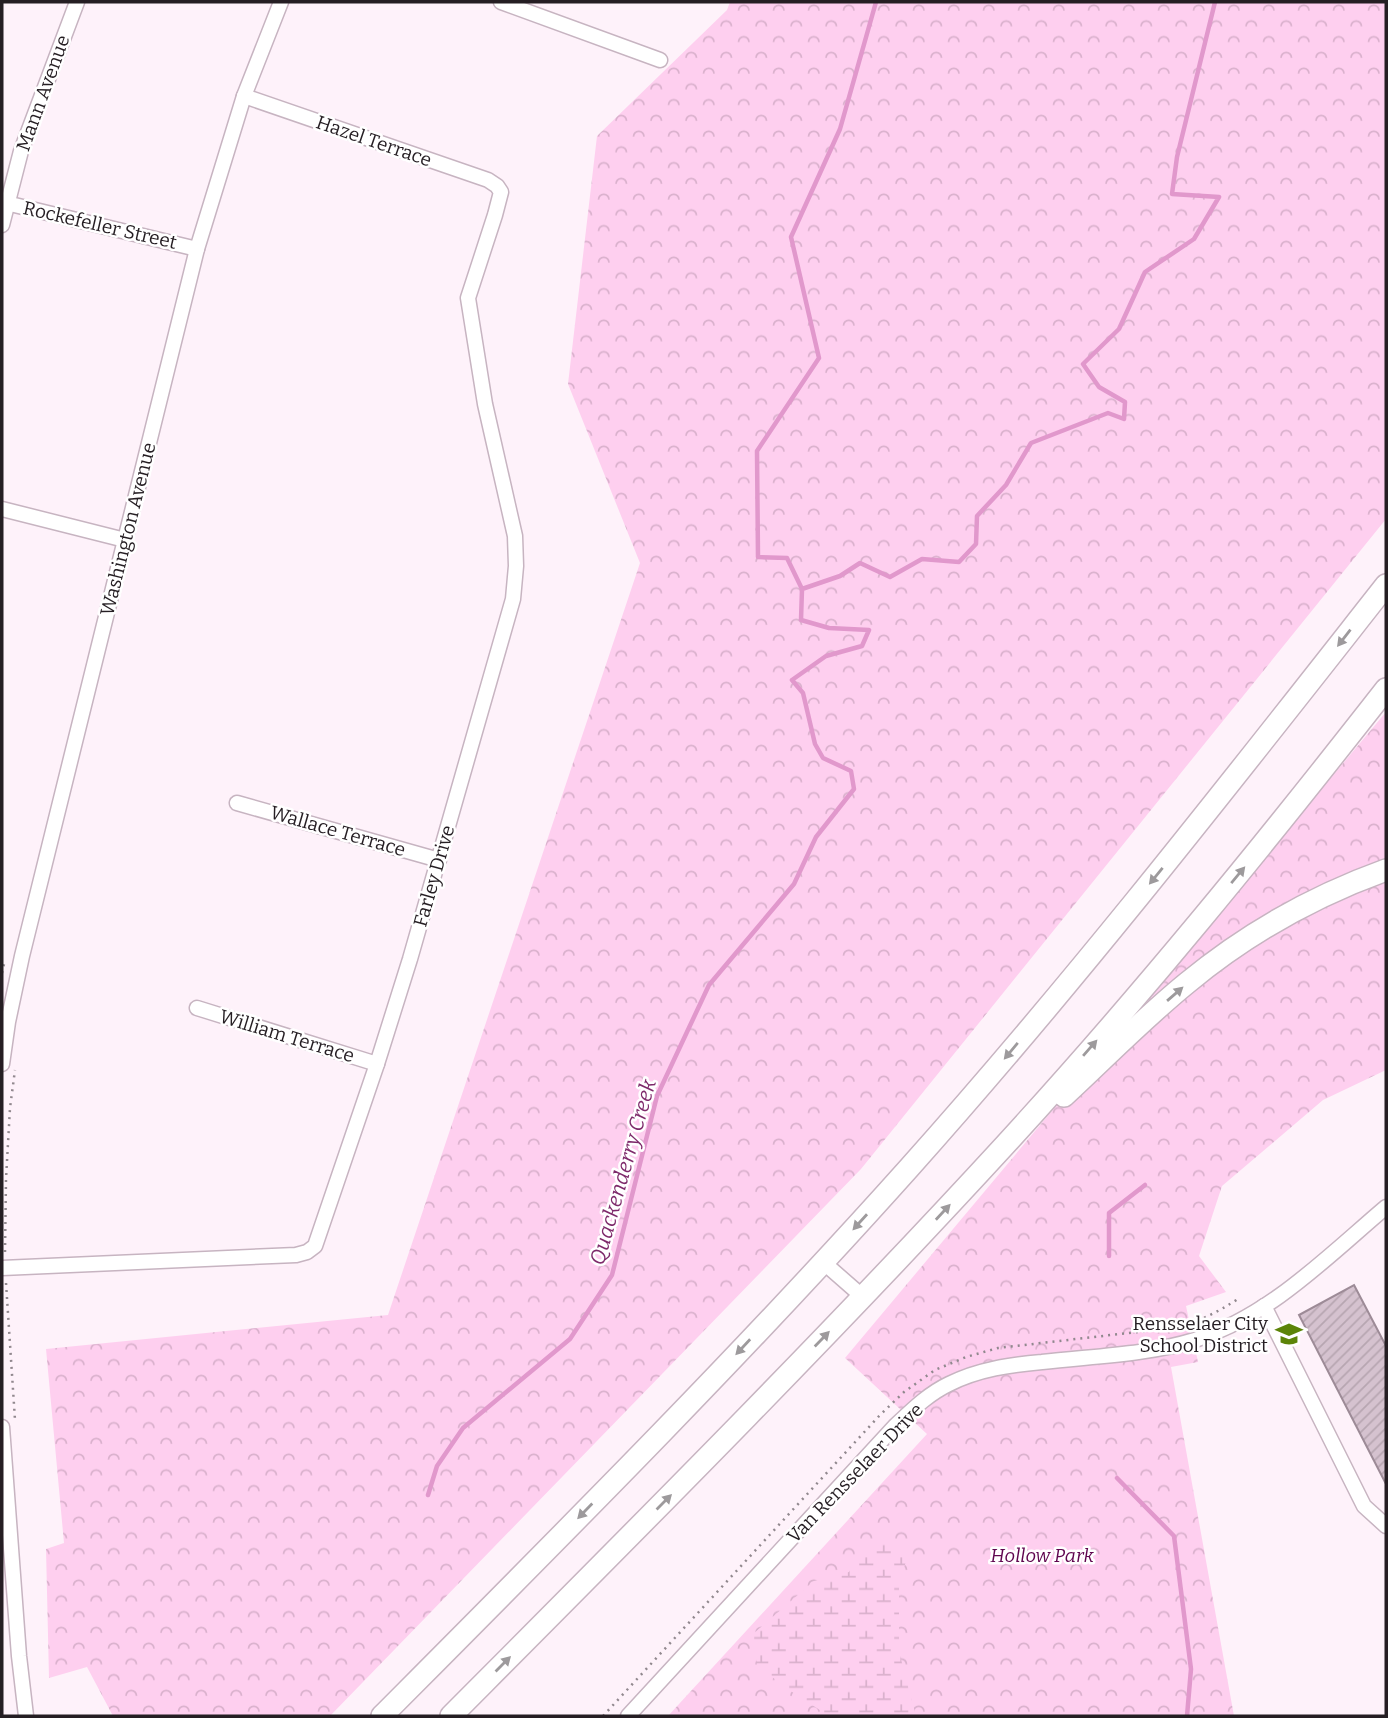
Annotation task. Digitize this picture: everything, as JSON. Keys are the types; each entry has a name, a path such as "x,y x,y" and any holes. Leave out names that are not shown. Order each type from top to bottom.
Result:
{"highway":[{"path":"383,1716 640,1455 824,1262 965,1104 1074,976 1386,584"},
{"path":"451,1716 725,1441 963,1190 1225,891 1386,689"},
{"path":"963,1190 1159,1007 1220,957 1289,914 1386,870"}],"street":[{"name":"Mann Avenue","path":"2,225 4,202 21,151 77,2"},
{"name":"Washington Avenue","path":"9,1066 8,1022 22,956 197,249 244,96 281,2"},
{"path":"500,2 660,60"},
{"name":"Hazel Terrace","path":"244,96 488,180 501,192"},
{"name":"Farley Drive","path":"4,1268 296,1255 315,1246 410,959 513,599 515,536 485,404 468,298 501,192"},
{"name":"Rockefeller Street","path":"4,202 197,249"},
{"path":"2,509 125,540"},
{"name":"Wallace Terrace","path":"237,803 439,859"},
{"name":"William Terrace","path":"197,1008 377,1064"},
{"name":"Van Rensselaer Drive","path":"628,1716 895,1426 938,1390 971,1375 1007,1366 1151,1350 1181,1344 1224,1329 1281,1296 1386,1207"},
{"path":"824,1262 863,1297"},
{"path":"1264,1306 1364,1506 1386,1525"},
{"path":"8,1425 2,1435 7,1549 26,1716"}],"path":[{"path":"8,1425 4,1268 9,1066"},
{"path":"603,1716 880,1415 904,1392 936,1370 966,1357 998,1348 1192,1324 1238,1299"}],"green space":[{"path":"730,2 1386,2 1386,519 861,1169 330,1716 113,1716 87,1667 49,1678 46,1549 64,1543 46,1349 388,1315 640,563 568,384 597,136 727,10"},
{"name":"Hollow Park","path":"1386,712 1386,1070 1323,1100 1222,1186 1199,1256 1226,1292 1186,1306 1198,1362 1171,1367 1234,1716 668,1716 927,1434 845,1358"},
{"path":"886,1538 909,1551 899,1585 899,1652 916,1716 829,1716 757,1665 753,1634 814,1581 849,1572 862,1552"}],"building":[{"name":"Rensselaer City School District","path":"1354,1285 1386,1346 1386,1484 1299,1315"}],"waterway":[{"path":"802,589 787,558 758,557 757,451 819,358 791,237 840,129 876,2"},
{"name":"Quackenderry Creek","path":"428,1495 437,1466 463,1428 570,1339 612,1275 657,1096 709,985 794,884 816,837 854,789 851,771 823,758 815,744 803,693 792,680 826,656 862,646 869,630 829,628 801,620 802,589 840,576 860,563 890,577 922,559 959,562 976,544 977,516 1006,485 1031,443 1108,413 1124,419 1125,402 1099,387 1083,364 1119,329 1145,272 1194,239 1219,197 1172,194 1177,157 1215,2"},
{"path":"1109,1256 1109,1213 1145,1185"},
{"path":"1117,1478 1174,1536 1191,1669 1187,1716"}],"place":[{"name":"Rensselaer City School District","path":"1289,1334"}]}
